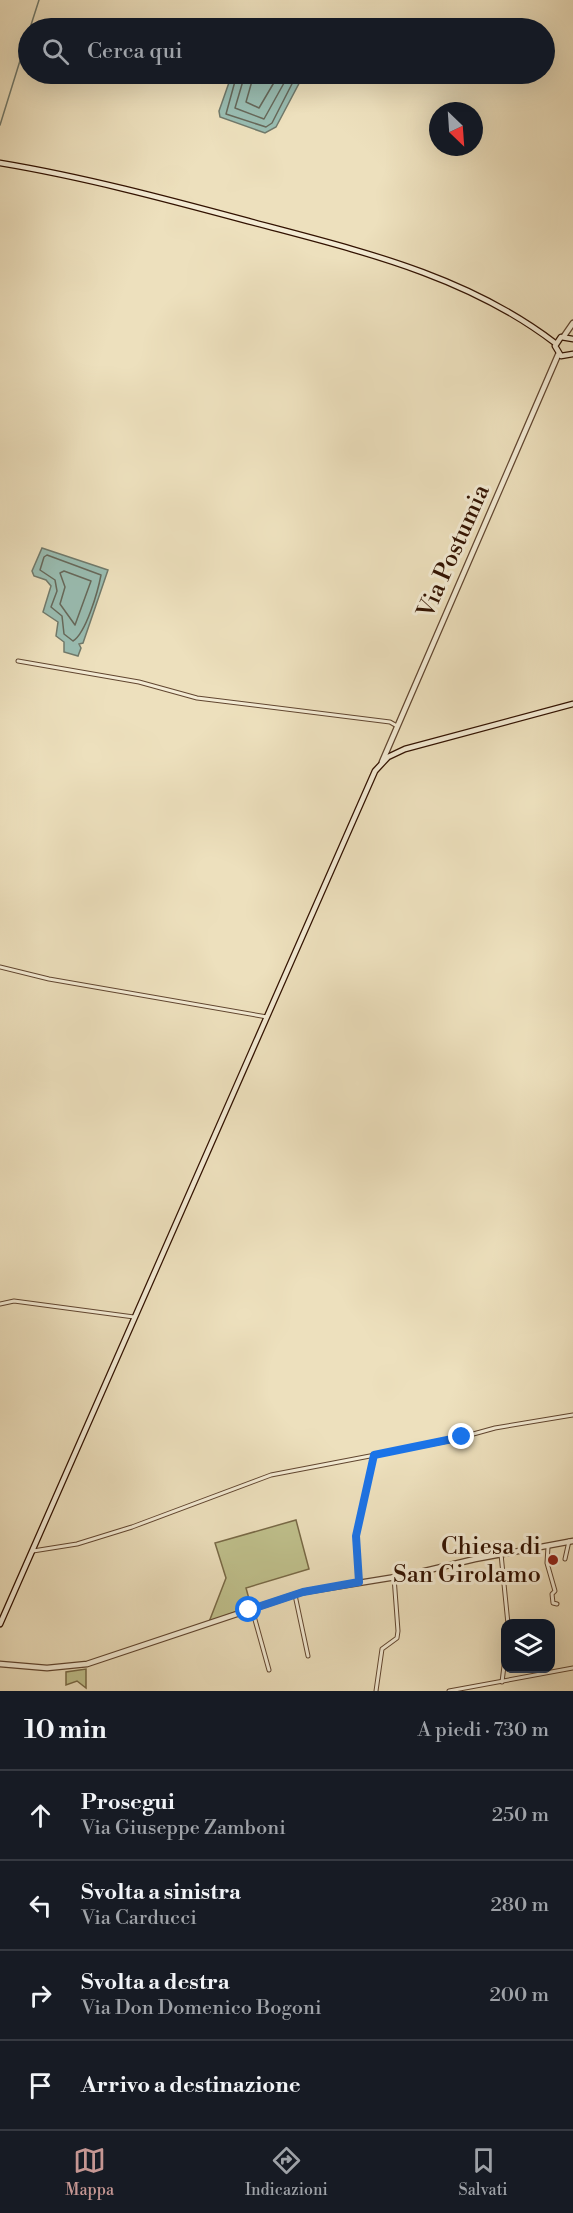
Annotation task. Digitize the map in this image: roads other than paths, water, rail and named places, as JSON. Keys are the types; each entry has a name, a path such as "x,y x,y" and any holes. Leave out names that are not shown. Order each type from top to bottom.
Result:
{"main road":[{"path":"0,163 98,182 400,262 467,290 548,338 555,343 561,356 572,356"},
{"path":"555,343 572,325"},
{"path":"564,336 572,338 572,325"},
{"name":"Via Postumia","path":"0,1624 375,771 382,762 554,366 561,356"},
{"path":"382,762 392,754 405,749 573,704"},
{"path":"0,1664 47,1668 87,1664 295,1595 571,1541"}],"street":[{"path":"18,661 145,684 197,698 383,721 397,726"},
{"path":"0,967 49,979 267,1017"},
{"path":"0,1304 14,1301 135,1317"},
{"path":"32,1552 106,1536 271,1475 448,1441 495,1428 573,1415"},
{"path":"359,1582 356,1536 374,1455"},
{"path":"565,1559 571,1541"},
{"path":"548,1545 547,1563 555,1591 552,1594 553,1603 557,1604"},
{"path":"501,1554 508,1619"},
{"path":"376,1691 382,1649 397,1638 394,1577"},
{"path":"295,1595 308,1656"},
{"path":"252,1609 269,1670"},
{"path":"449,1691 573,1668"},
{"path":"502,1682 503,1673"}],"water":[{"path":"228,84 299,84 276,127 265,133 220,117 219,111"},
{"path":"42,548 108,570 83,643 79,644 81,648 78,656 64,652 64,642 56,636 58,622 43,612 51,586 46,580 34,576 32,571"}],"waterway":[{"path":"33,18 39,0"},
{"path":"0,125 18,67"}],"place":[{"name":"Chiesa di San Girolamo","path":"553,1560"}]}
